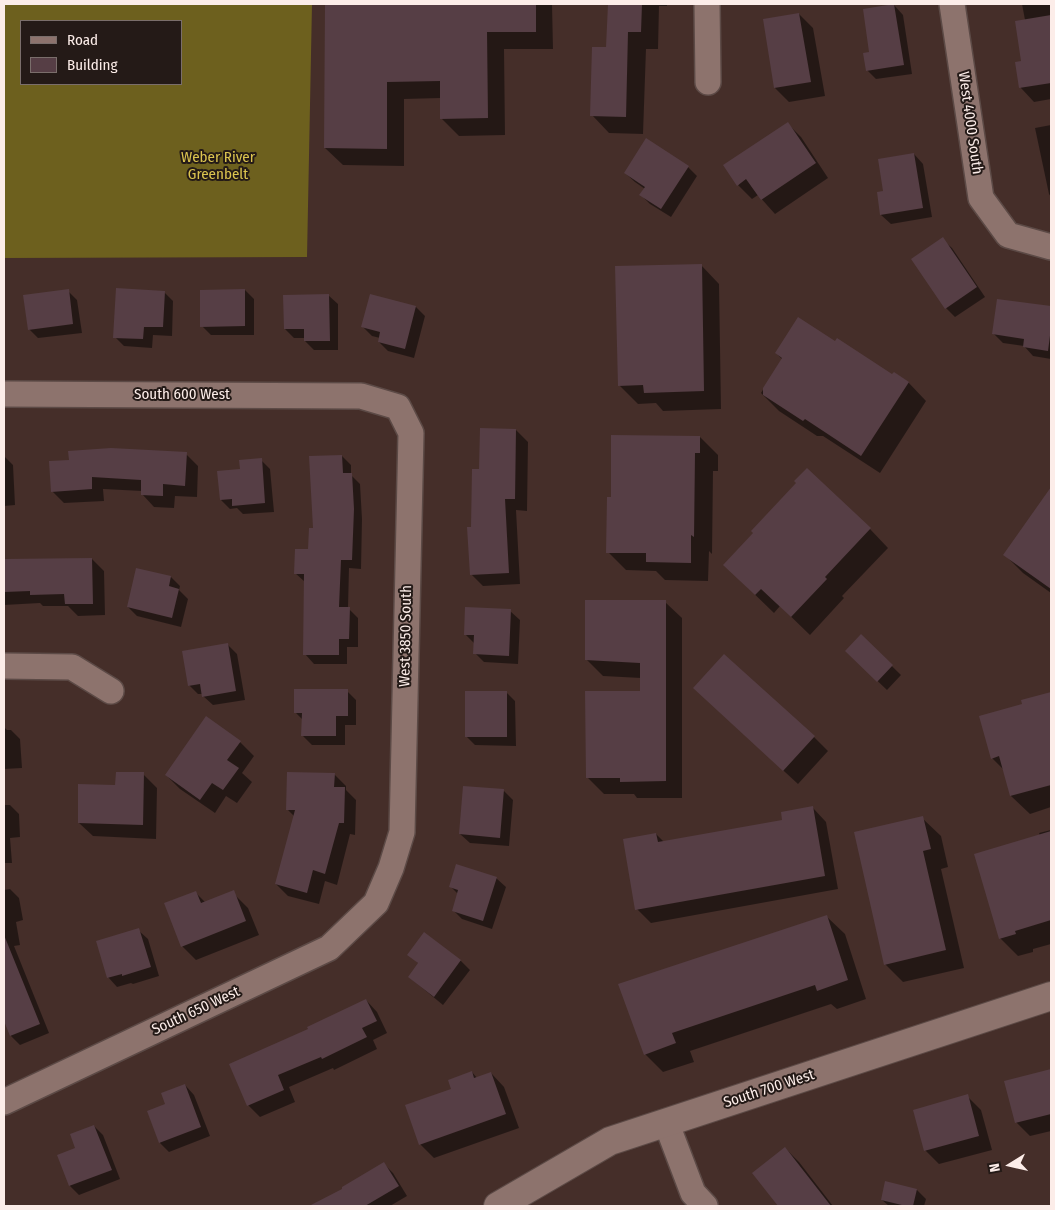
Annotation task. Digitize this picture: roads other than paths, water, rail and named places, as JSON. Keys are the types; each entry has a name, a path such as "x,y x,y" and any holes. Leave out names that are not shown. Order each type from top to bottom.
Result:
{"street":[{"path":"707,4 708,82"},
{"name":"West 4000 South","path":"952,4 981,198 1008,235 1051,247"},
{"name":"South 600 West","path":"4,394 361,396"},
{"name":"West 3850 South","path":"361,396 398,407 411,433 402,832 391,868 376,903"},
{"path":"4,666 72,667 111,691"},
{"name":"South 650 West","path":"4,1102 329,948 376,903"},
{"name":"South 700 West","path":"498,1206 610,1141 1051,996"},
{"path":"666,1122 693,1193 705,1206"}],"park label":[{"name":"Weber River Greenbelt","path":"218,166"}]}
